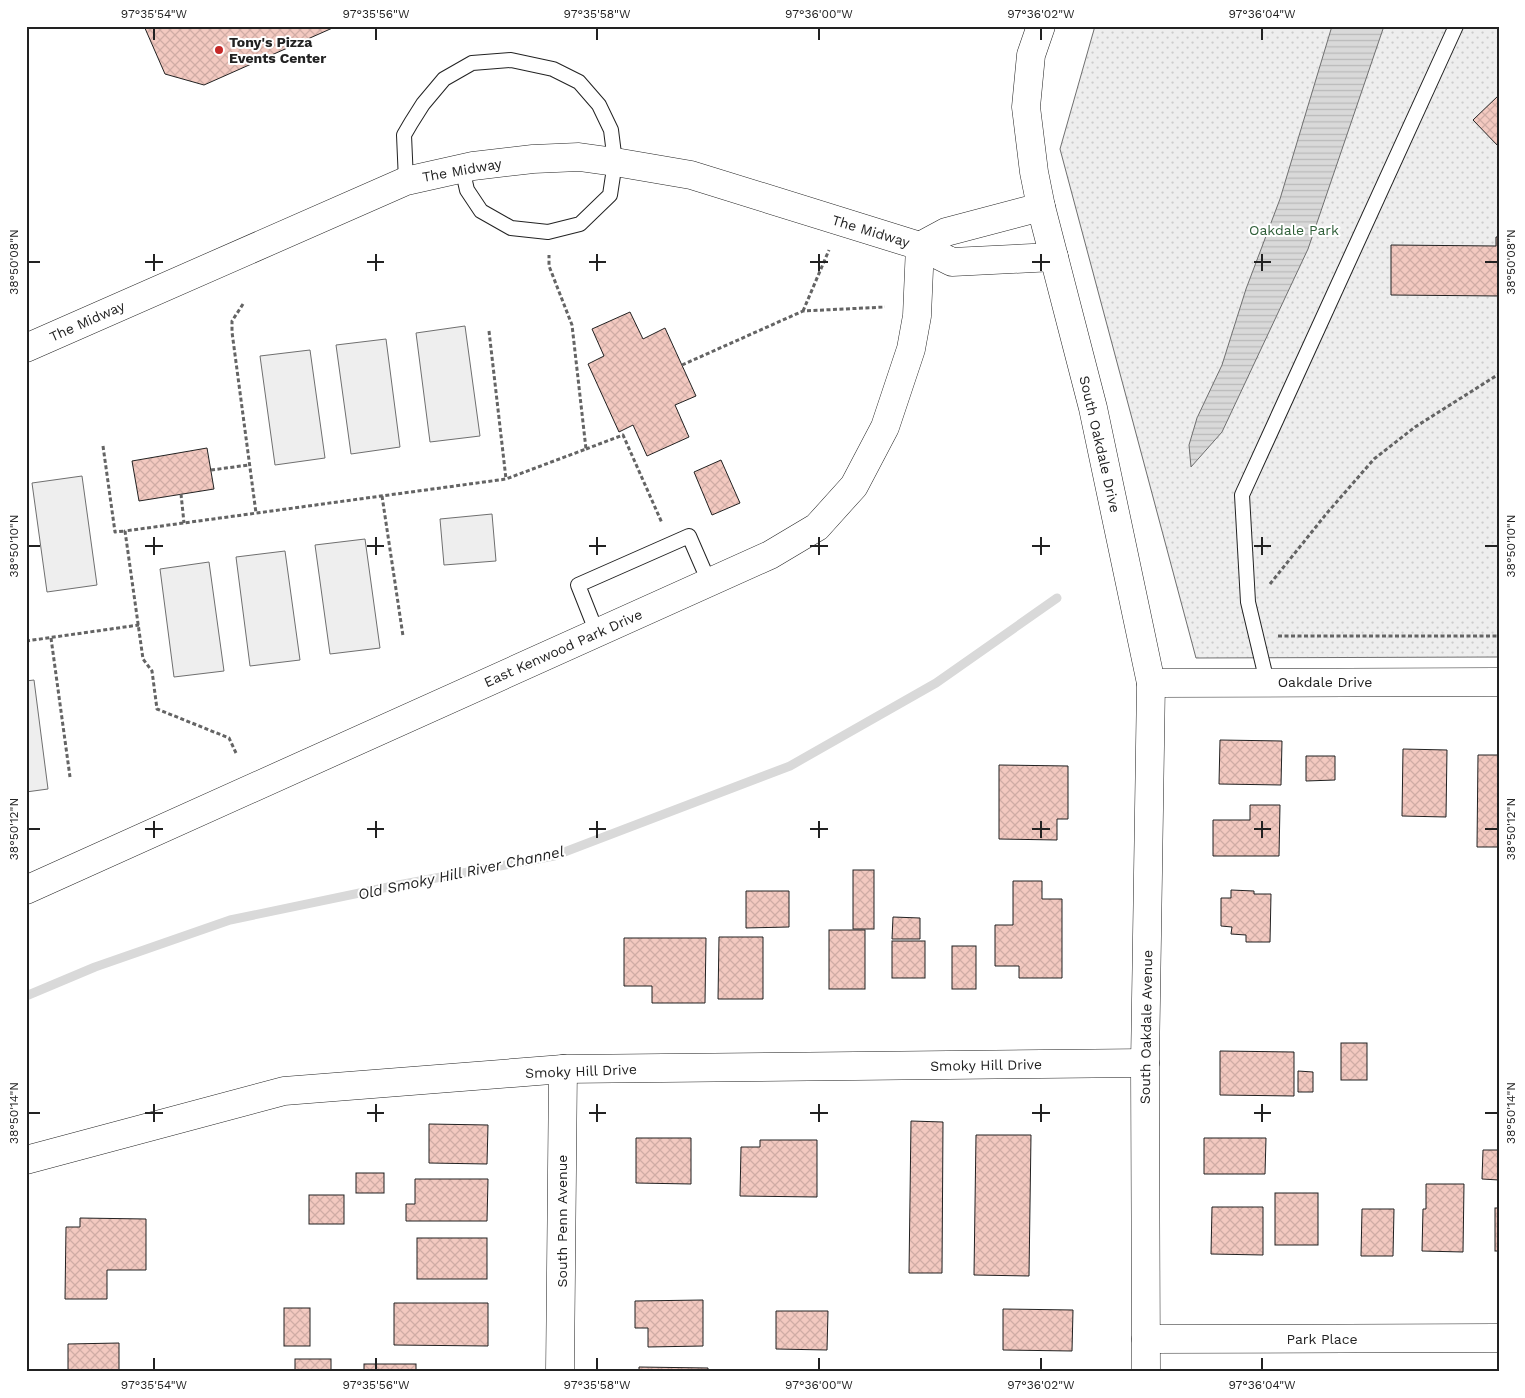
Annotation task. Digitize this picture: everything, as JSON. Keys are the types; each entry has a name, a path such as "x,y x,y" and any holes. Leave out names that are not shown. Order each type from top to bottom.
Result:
{"street":[{"name":"South Oakdale Drive","path":"1041,26 1031,55 1026,107 1034,172 1041,207 1093,408 1151,683"},
{"name":"The Midway","path":"26,348 406,181 462,168 533,160 579,157 691,175 920,246 952,262 1054,257"},
{"name":"The Midway","path":"920,246 946,232 1041,207"},
{"name":"East Kenwood Park Drive","path":"26,890 770,555 818,527 854,486 885,427 911,349 917,316 920,246"},
{"name":"Oakdale Drive","path":"1151,683 1499,682"},
{"name":"South Oakdale Avenue","path":"1146,1372 1145,1063 1151,683"},
{"name":"Smoky Hill Drive","path":"26,1160 284,1091 563,1069 1145,1063"},
{"name":"South Penn Avenue","path":"560,1372 563,1069"},
{"name":"Park Place","path":"1146,1339 1499,1338"}],"lane":[{"path":"1267,682 1248,602 1242,495 1456,26"},
{"path":"406,181 404,135 423,104 444,79 472,62 511,60 553,69 579,82 599,105 611,130 615,162 610,195 580,224 548,232 510,228 481,211 468,190 462,168"},
{"path":"597,633 578,585 688,536 708,582"}],"path":[{"path":"548,232 549,266 572,325 586,449"},
{"path":"803,310 829,250"},
{"path":"243,304 232,321 232,332 256,513"},
{"path":"682,365 803,310 884,308"},
{"path":"489,331 506,479"},
{"path":"1248,602 1274,581 1327,513 1374,459 1415,427 1499,374"},
{"path":"103,446 115,532 506,479 623,434 671,543"},
{"path":"211,470 249,465"},
{"path":"180,494 184,523"},
{"path":"382,496 403,636"},
{"path":"125,531 143,658 152,671 156,709 229,738 236,753"},
{"path":"26,641 139,625"},
{"path":"1257,637 1499,636"},
{"path":"51,638 70,777"}],"green space":[{"name":"Oakdale Park","path":"1095,26 1499,26 1499,657 1196,658 1060,149"},
{"path":"465,326 480,436 430,442 416,333"},
{"path":"386,339 400,447 351,454 336,345"},
{"path":"310,350 325,458 275,465 260,356"},
{"path":"82,476 97,585 47,592 32,483"},
{"path":"492,514 496,561 444,565 440,519"},
{"path":"365,539 380,648 330,654 315,545"},
{"path":"285,551 300,660 250,666 236,557"},
{"path":"209,562 224,671 174,677 160,569"},
{"path":"34,680 48,789 26,792 26,681"}],"shaded area":[{"path":"1332,26 1384,26 1308,249 1222,432 1191,467 1189,445 1197,418 1222,365 1246,289 1280,199"}],"building":[{"name":"Tony's Pizza Events Center","path":"144,26 337,26 204,85 165,74"},
{"path":"1499,95 1499,147 1473,120"},
{"path":"1496,237 1499,237 1499,296 1391,295 1391,245 1496,246"},
{"path":"630,312 643,339 665,328 696,396 675,405 689,437 647,456 633,425 619,432 588,364 604,356 592,329"},
{"path":"207,448 214,489 139,501 132,461"},
{"path":"721,460 740,503 712,515 694,472"},
{"path":"1220,740 1282,741 1281,785 1219,784"},
{"path":"1403,749 1447,750 1446,817 1402,816"},
{"path":"1478,755 1499,755 1499,847 1477,847"},
{"path":"1306,756 1335,756 1335,780 1306,781"},
{"path":"999,765 1068,766 1068,819 1057,819 1057,840 999,839"},
{"path":"1250,805 1280,805 1279,856 1213,856 1213,820 1250,820"},
{"path":"853,870 874,870 874,929 853,929"},
{"path":"1013,881 1042,881 1042,899 1062,899 1062,978 1019,978 1019,966 995,966 995,925 1013,925"},
{"path":"1231,890 1254,891 1254,894 1271,894 1270,942 1246,942 1246,935 1231,934 1232,927 1221,926 1221,898 1231,898"},
{"path":"746,891 789,891 789,927 746,928"},
{"path":"893,917 920,918 920,939 892,939"},
{"path":"829,930 865,930 865,989 829,989"},
{"path":"719,937 763,937 763,999 718,999"},
{"path":"624,938 706,938 705,1003 652,1003 652,986 624,986"},
{"path":"892,941 925,941 925,978 892,978"},
{"path":"952,946 976,946 976,989 952,989"},
{"path":"1341,1043 1367,1043 1367,1080 1341,1080"},
{"path":"1220,1051 1294,1052 1294,1096 1220,1095"},
{"path":"1298,1071 1313,1072 1313,1092 1298,1092"},
{"path":"911,1121 943,1122 942,1273 909,1273"},
{"path":"429,1124 488,1125 487,1164 429,1163"},
{"path":"976,1135 1031,1135 1029,1276 974,1275"},
{"path":"636,1138 691,1138 691,1184 636,1183"},
{"path":"1204,1138 1266,1138 1265,1174 1204,1174"},
{"path":"760,1140 817,1140 817,1197 740,1196 741,1147 760,1147"},
{"path":"1483,1150 1499,1150 1499,1180 1482,1179"},
{"path":"356,1173 384,1173 384,1193 356,1193"},
{"path":"415,1179 488,1179 487,1221 406,1221 406,1204 415,1204"},
{"path":"1426,1184 1464,1184 1463,1252 1422,1251 1423,1209 1426,1209"},
{"path":"1275,1193 1318,1193 1318,1245 1275,1245"},
{"path":"309,1195 344,1195 344,1224 309,1224"},
{"path":"1212,1207 1263,1207 1263,1255 1211,1254"},
{"path":"1495,1208 1499,1208 1499,1251 1495,1251"},
{"path":"1362,1209 1394,1209 1393,1256 1361,1256"},
{"path":"80,1218 146,1219 146,1270 107,1270 107,1299 65,1299 66,1227 80,1227"},
{"path":"417,1238 487,1238 487,1279 417,1279"},
{"path":"703,1300 703,1346 648,1347 648,1328 635,1328 635,1301"},
{"path":"394,1303 488,1303 488,1346 394,1345"},
{"path":"284,1308 310,1308 310,1346 284,1346"},
{"path":"1003,1309 1073,1310 1072,1351 1003,1350"},
{"path":"776,1311 828,1311 827,1350 776,1349"},
{"path":"119,1343 119,1372 68,1372 68,1344"},
{"path":"295,1359 331,1359 331,1372 295,1372"},
{"path":"364,1364 416,1364 416,1372 364,1372"},
{"path":"639,1367 708,1368 708,1372 639,1372"}],"waterway":[{"name":"Old Smoky Hill River Channel","path":"26,996 95,967 230,920 393,886 554,856 790,766 936,683 1057,598"}],"place":[{"name":"Tony's Pizza Events Center","path":"219,50"}]}
